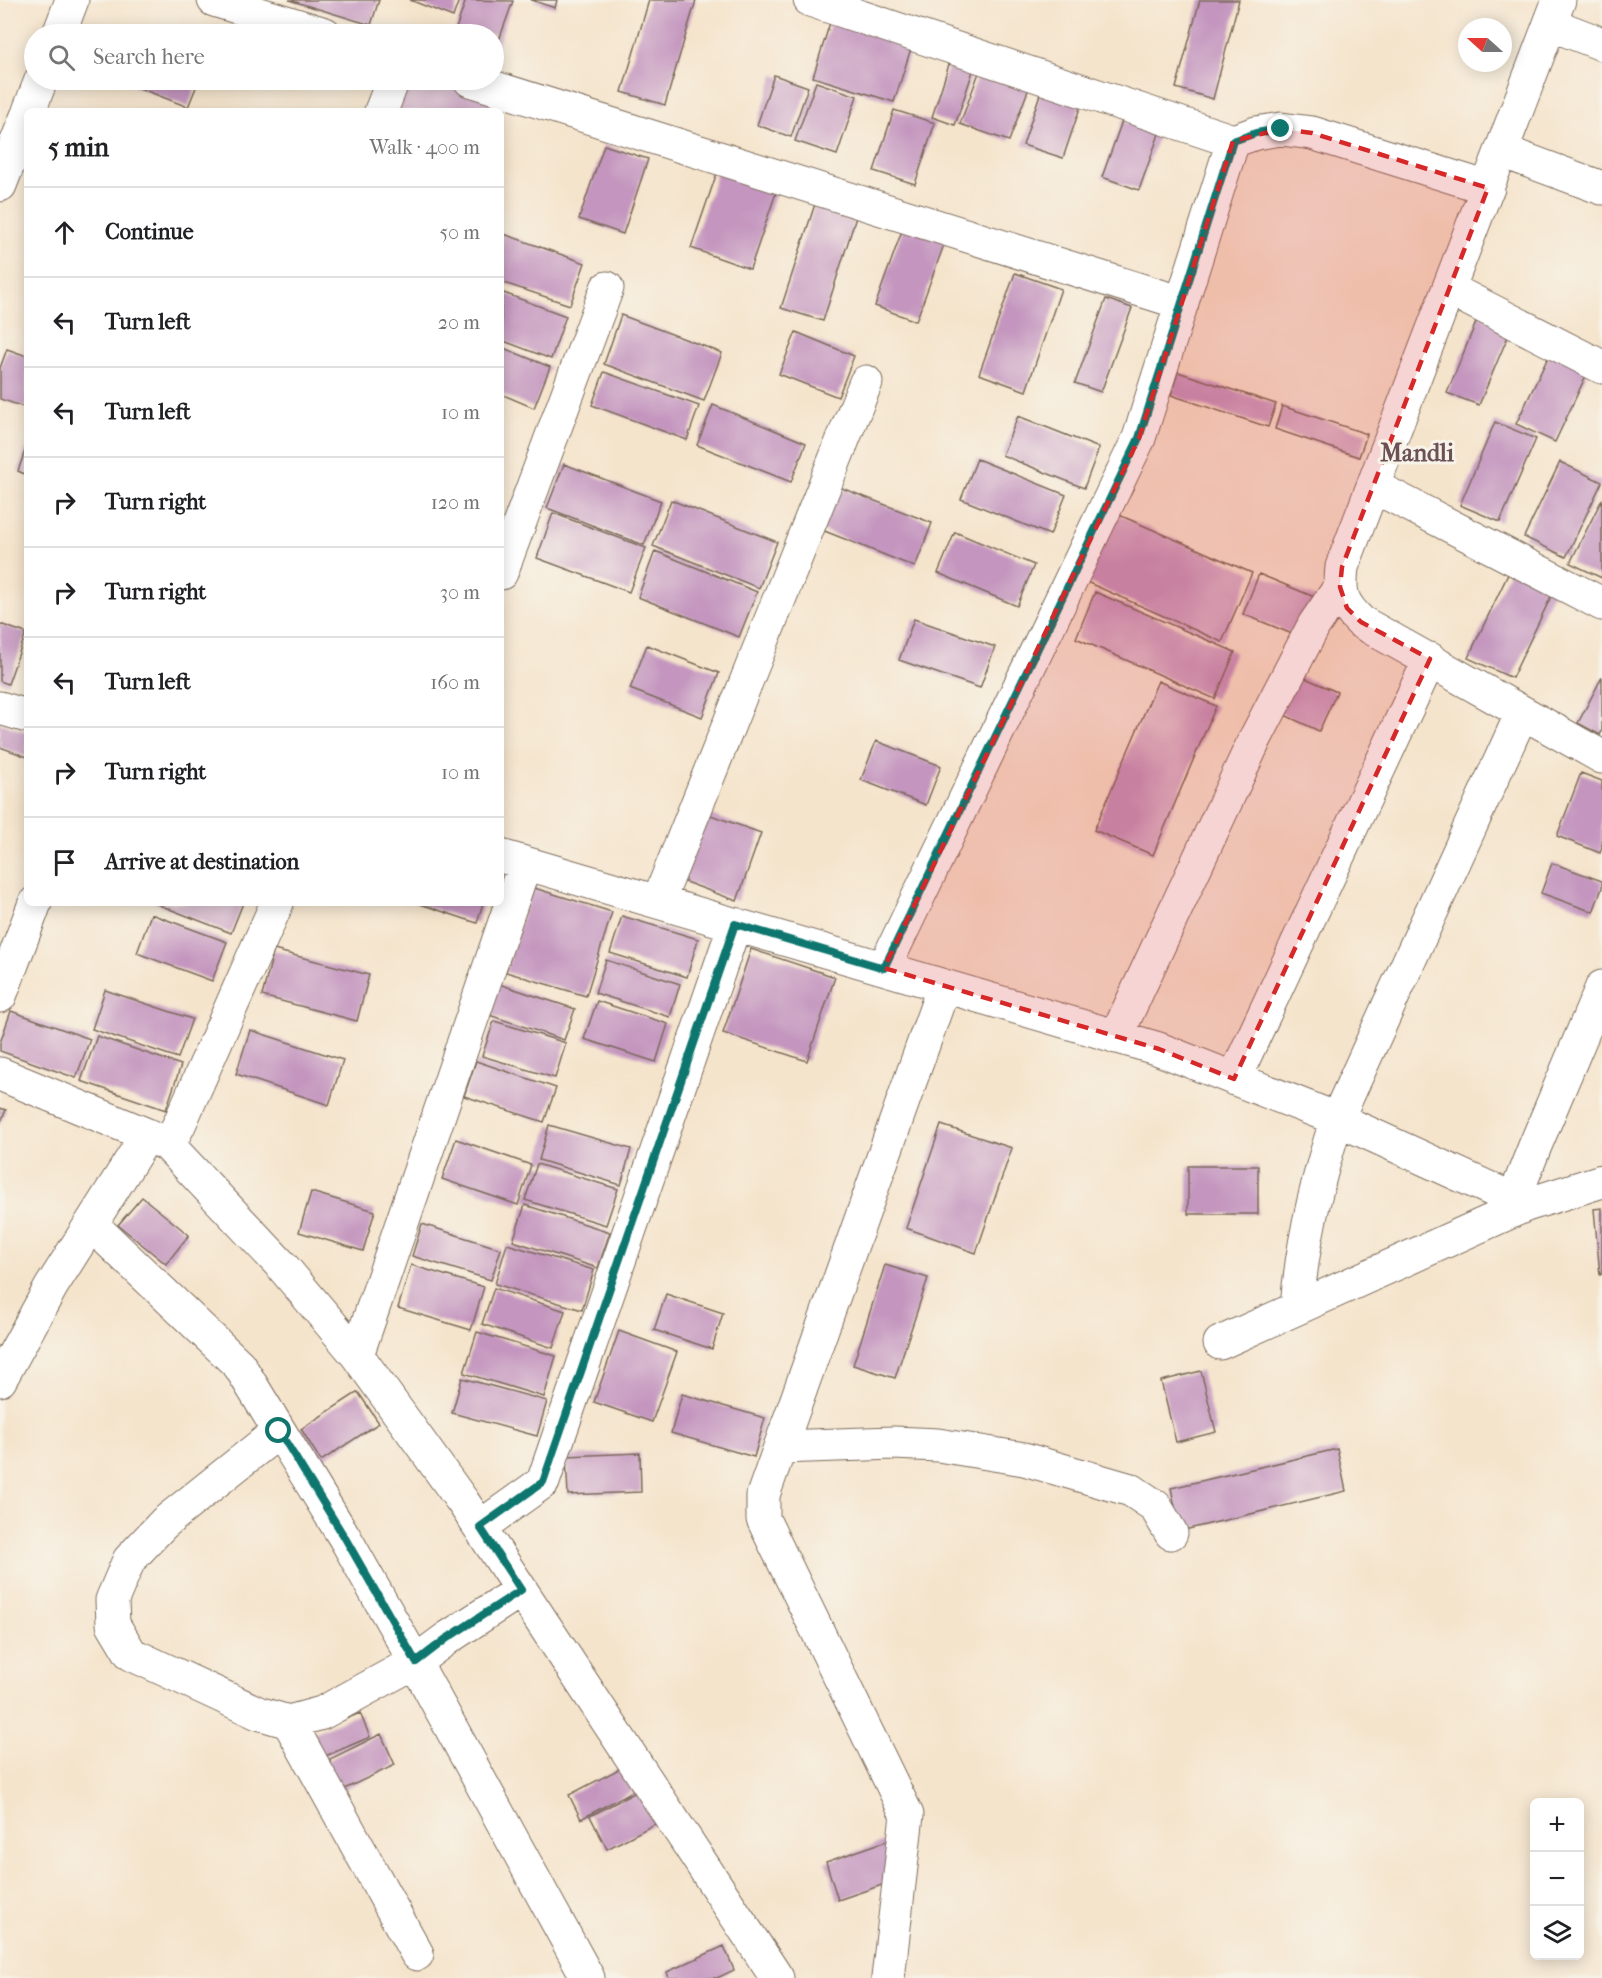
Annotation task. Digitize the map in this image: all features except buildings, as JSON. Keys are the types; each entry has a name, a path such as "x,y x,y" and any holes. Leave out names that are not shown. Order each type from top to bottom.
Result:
{"street":[{"path":"63,24 72,0"},
{"path":"214,0 292,24"},
{"path":"810,0 1233,141 1256,133 1281,129 1312,133 1488,188"},
{"path":"1602,44 1555,12 1342,567 1340,586 1347,608 1361,622 1602,757"},
{"path":"30,108 37,90"},
{"path":"382,108 389,90"},
{"path":"502,90 1182,303"},
{"path":"0,185 24,124"},
{"path":"884,968 1139,438 1233,141"},
{"path":"1502,151 1602,188"},
{"path":"504,565 607,288"},
{"path":"1449,289 1602,367"},
{"path":"657,902 866,382"},
{"path":"1373,486 1602,604"},
{"path":"1116,1037 1255,739 1314,626 1340,586"},
{"path":"1234,1078 1430,659"},
{"path":"0,708 24,715"},
{"path":"1297,1307 1303,1254 1322,1166 1337,1119 1522,713"},
{"path":"504,888 513,859 1159,1049 1337,1119 1520,1202"},
{"path":"0,996 34,906"},
{"path":"0,1380 51,1287 91,1224 157,1140 179,1125 276,906"},
{"path":"357,1355 498,906"},
{"path":"480,1527 543,1482 735,924"},
{"path":"888,1978 908,1815 763,1518 763,1495 944,986"},
{"path":"1520,1202 1535,1146 1602,987"},
{"path":"0,1074 157,1140 282,1266 357,1355 480,1527 777,1978"},
{"path":"1220,1343 1520,1202 1602,1181"},
{"path":"91,1224 239,1365 345,1538 416,1662 588,1978"},
{"path":"279,1431 164,1522 129,1560 112,1600 113,1624 131,1654 258,1713 289,1722 322,1713 416,1662 446,1639 521,1590"},
{"path":"780,1447 894,1443 938,1445 1024,1460 1131,1490 1155,1506 1171,1533"},
{"path":"289,1722 417,1954"}],"highlighted area":[{"path":"1281,129 1312,133 1488,188 1342,567 1340,587 1347,608 1361,622 1430,659 1234,1079 1159,1049 884,968 1139,438 1233,141"}],"district":[{"name":"Mandli","path":"1417,453"}],"route":[{"path":"279,1431 345,1538 416,1662 446,1639 521,1590 480,1527 543,1482 735,924 884,968 1139,438 1233,141 1256,133 1281,129"}]}
